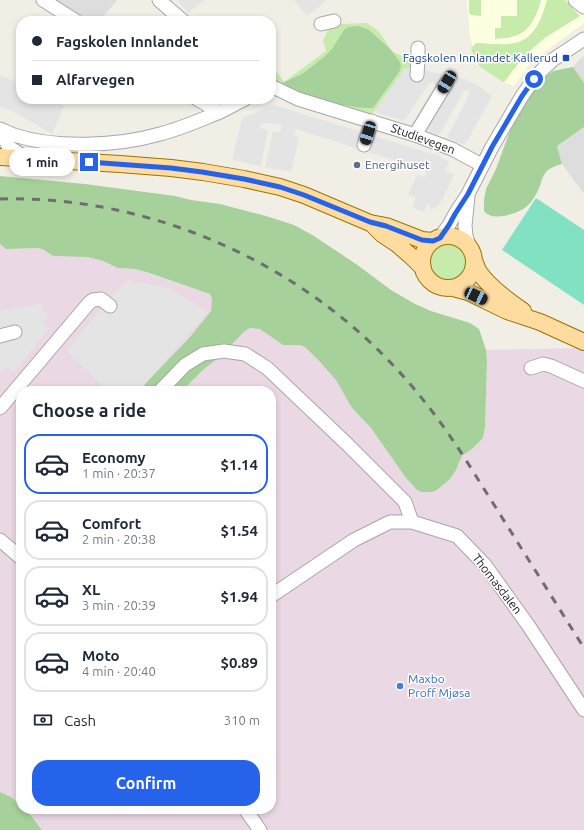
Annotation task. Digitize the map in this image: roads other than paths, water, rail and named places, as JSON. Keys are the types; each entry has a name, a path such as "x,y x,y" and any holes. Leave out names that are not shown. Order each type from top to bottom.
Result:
{"main road":[{"path":"0,157 171,168 244,179 280,187 304,195 370,222 386,226 422,240 448,236 457,238 464,242 472,254 480,273 492,286 514,305 540,322"},
{"path":"370,222 382,234 398,244 423,268"},
{"path":"436,239 426,249 422,258 423,268 427,278 434,284 444,288 453,288 468,292 508,311 540,322 584,342"},
{"path":"453,288 462,284 469,278 473,270 472,254"}],"street":[{"path":"43,0 68,16"},
{"path":"159,0 177,16"},
{"path":"575,0 584,7"},
{"path":"436,239 449,225 468,194 482,165 512,112 534,79 554,58 584,39"},
{"path":"417,75 418,48"},
{"path":"415,135 447,82"},
{"name":"Studievegen","path":"276,89 298,99 415,135 452,149 482,165"},
{"path":"206,104 220,112"},
{"path":"0,129 14,135 46,142 68,144 129,141 161,134 220,112 235,104"},
{"path":"364,145 372,121"},
{"path":"0,129 8,146 26,159"},
{"path":"468,194 465,226 466,236 472,254"},
{"path":"17,386 89,303 93,300 101,299 110,306"},
{"path":"0,336 16,332"},
{"path":"165,386 184,365 203,354 224,351 245,354 267,368 347,444 405,502 412,522"},
{"path":"531,368 543,364 551,366 584,381"},
{"path":"1,404 16,387"},
{"name":"Thomasdalen","path":"276,593 354,540 390,522 412,522 457,536 485,565 528,625 584,710"},
{"path":"0,540 16,550"},
{"path":"249,814 260,830"}],"railway":[{"path":"0,199 54,201 108,208 161,221 212,240 261,264 308,292 351,325 400,373 420,396 447,432 584,648"}],"place":[{"name":"Fagskolen Innlandet Kallerud","path":"566,58"},
{"name":"Energihuset","path":"357,165"},
{"name":"Maxbo Proff Mjøsa","path":"400,686"}]}
